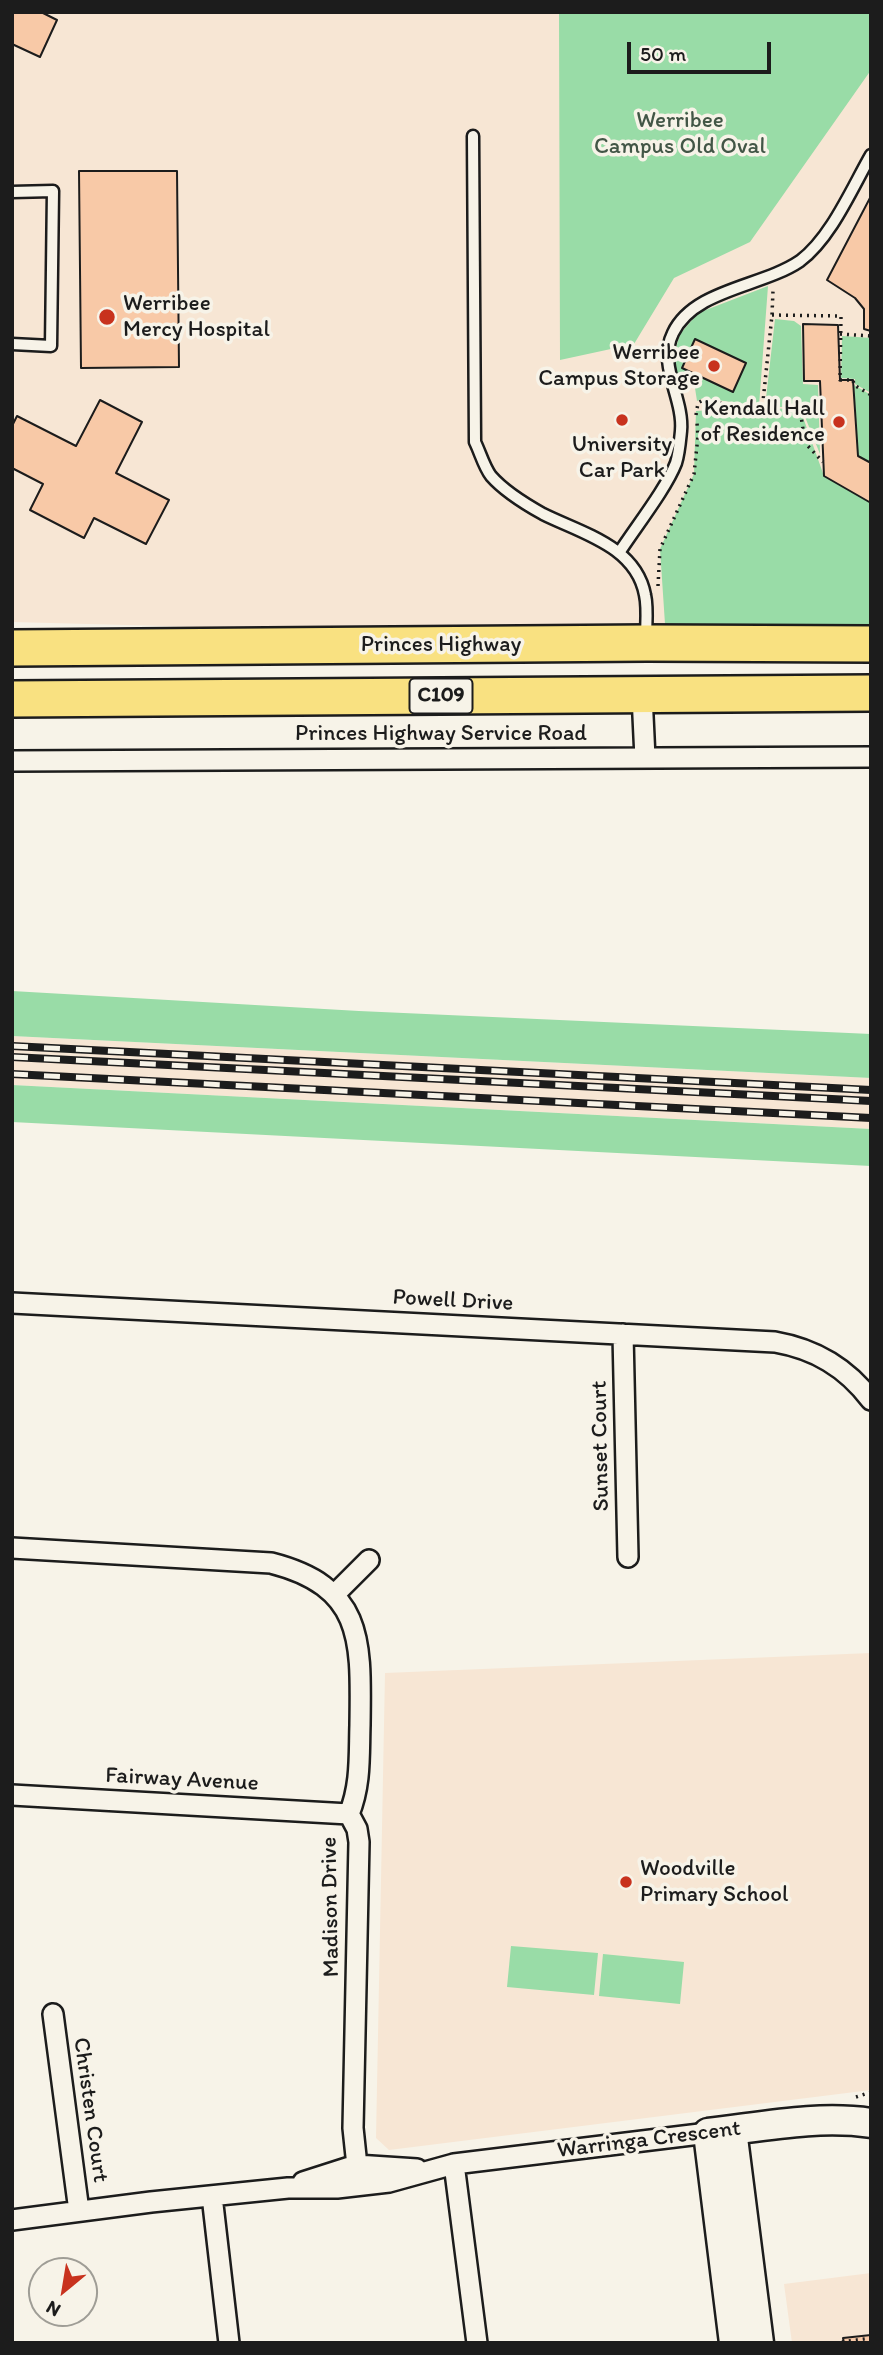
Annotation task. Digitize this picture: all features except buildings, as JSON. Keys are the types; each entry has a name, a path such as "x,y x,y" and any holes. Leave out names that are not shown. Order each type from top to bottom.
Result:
{"highway":[{"path":"642,695 647,643"},
{"name":"Princes Highway","path":"12,648 871,644"},
{"name":"C109","path":"12,699 871,693"}],"street":[{"path":"642,695 645,758"},
{"name":"Princes Highway Service Road","path":"12,761 871,757"},
{"name":"Powell Drive","path":"12,1303 775,1342 799,1346 822,1356 844,1370 871,1400"},
{"name":"Sunset Court","path":"624,1334 628,1557"},
{"name":"Madison Drive","path":"12,1548 271,1563 297,1570 319,1581 334,1595 350,1617 357,1639 360,1674 359,1782 349,1814 357,1829 359,1842 353,2128 359,2185"},
{"path":"334,1595 369,1560"},
{"name":"Fairway Avenue","path":"12,1795 349,1814"},
{"name":"Christen Court","path":"52,2014 79,2211"},
{"name":"Warringa Crescent","path":"12,2220 288,2188 337,2188 398,2180 454,2164 814,2120 871,2123"},
{"path":"720,2132 734,2343"},
{"path":"720,2132 759,2343"},
{"path":"454,2164 477,2343"},
{"name":"Warringa Crescent","path":"288,2188 356,2165 429,2169"},
{"path":"212,2196 229,2343"}],"lane":[{"path":"473,136 475,442 489,474 514,497 599,539 619,553 634,569 645,594 647,643"},
{"path":"619,553 676,463 682,428 666,357 673,333 685,316 701,303 773,275 800,260 818,243 871,155"},
{"path":"12,192 53,191 51,346 12,344"}],"path":[{"path":"762,411 772,315 773,275"},
{"path":"772,315 841,316 840,380 853,380 854,386 871,395"},
{"path":"840,334 871,336"},
{"path":"658,587 660,549 694,474 698,403 703,400 762,411 800,409 806,443 823,462"},
{"path":"835,2343 871,2338"}],"shaded area":[{"path":"12,12 871,12 871,624 203,627 12,622"},
{"path":"12,1036 871,1078 871,1129 12,1085"},
{"name":"Woodville Primary School","path":"871,1653 871,2090 389,2150 376,2138 385,1673"},
{"path":"871,2273 871,2343 792,2343 784,2284"}],"green space":[{"name":"Werribee Campus Old Oval","path":"559,12 871,12 871,70 750,242 674,278 634,344 560,360"},
{"path":"768,286 759,406 703,398 697,401 693,375 673,378 671,364 680,334 698,313"},
{"path":"775,319 794,321 801,326 803,384 818,385 820,454 801,407 765,407"},
{"path":"842,336 871,338 871,393 855,384 855,379 841,378"},
{"path":"854,385 871,395 871,463 858,456"},
{"path":"742,408 800,409 824,476 871,503 871,624 665,624 660,549 694,474 696,411"},
{"path":"12,991 359,1011 871,1034 871,1078 12,1036"},
{"path":"12,1085 871,1129 871,1166 12,1122"},
{"path":"511,1946 598,1953 594,1995 507,1987"},
{"path":"603,1954 684,1962 680,2004 599,1996"}],"railway":[{"path":"12,1046 871,1090"},
{"path":"12,1057 871,1101"},
{"path":"12,1074 871,1118"}],"place":[{"name":"Werribee Mercy Hospital","path":"107,317"},
{"name":"Werribee Campus Storage","path":"714,366"},
{"name":"University Car Park","path":"622,420"},
{"name":"Kendall Hall of Residence","path":"839,422"},
{"name":"Woodville Primary School","path":"626,1882"}]}
